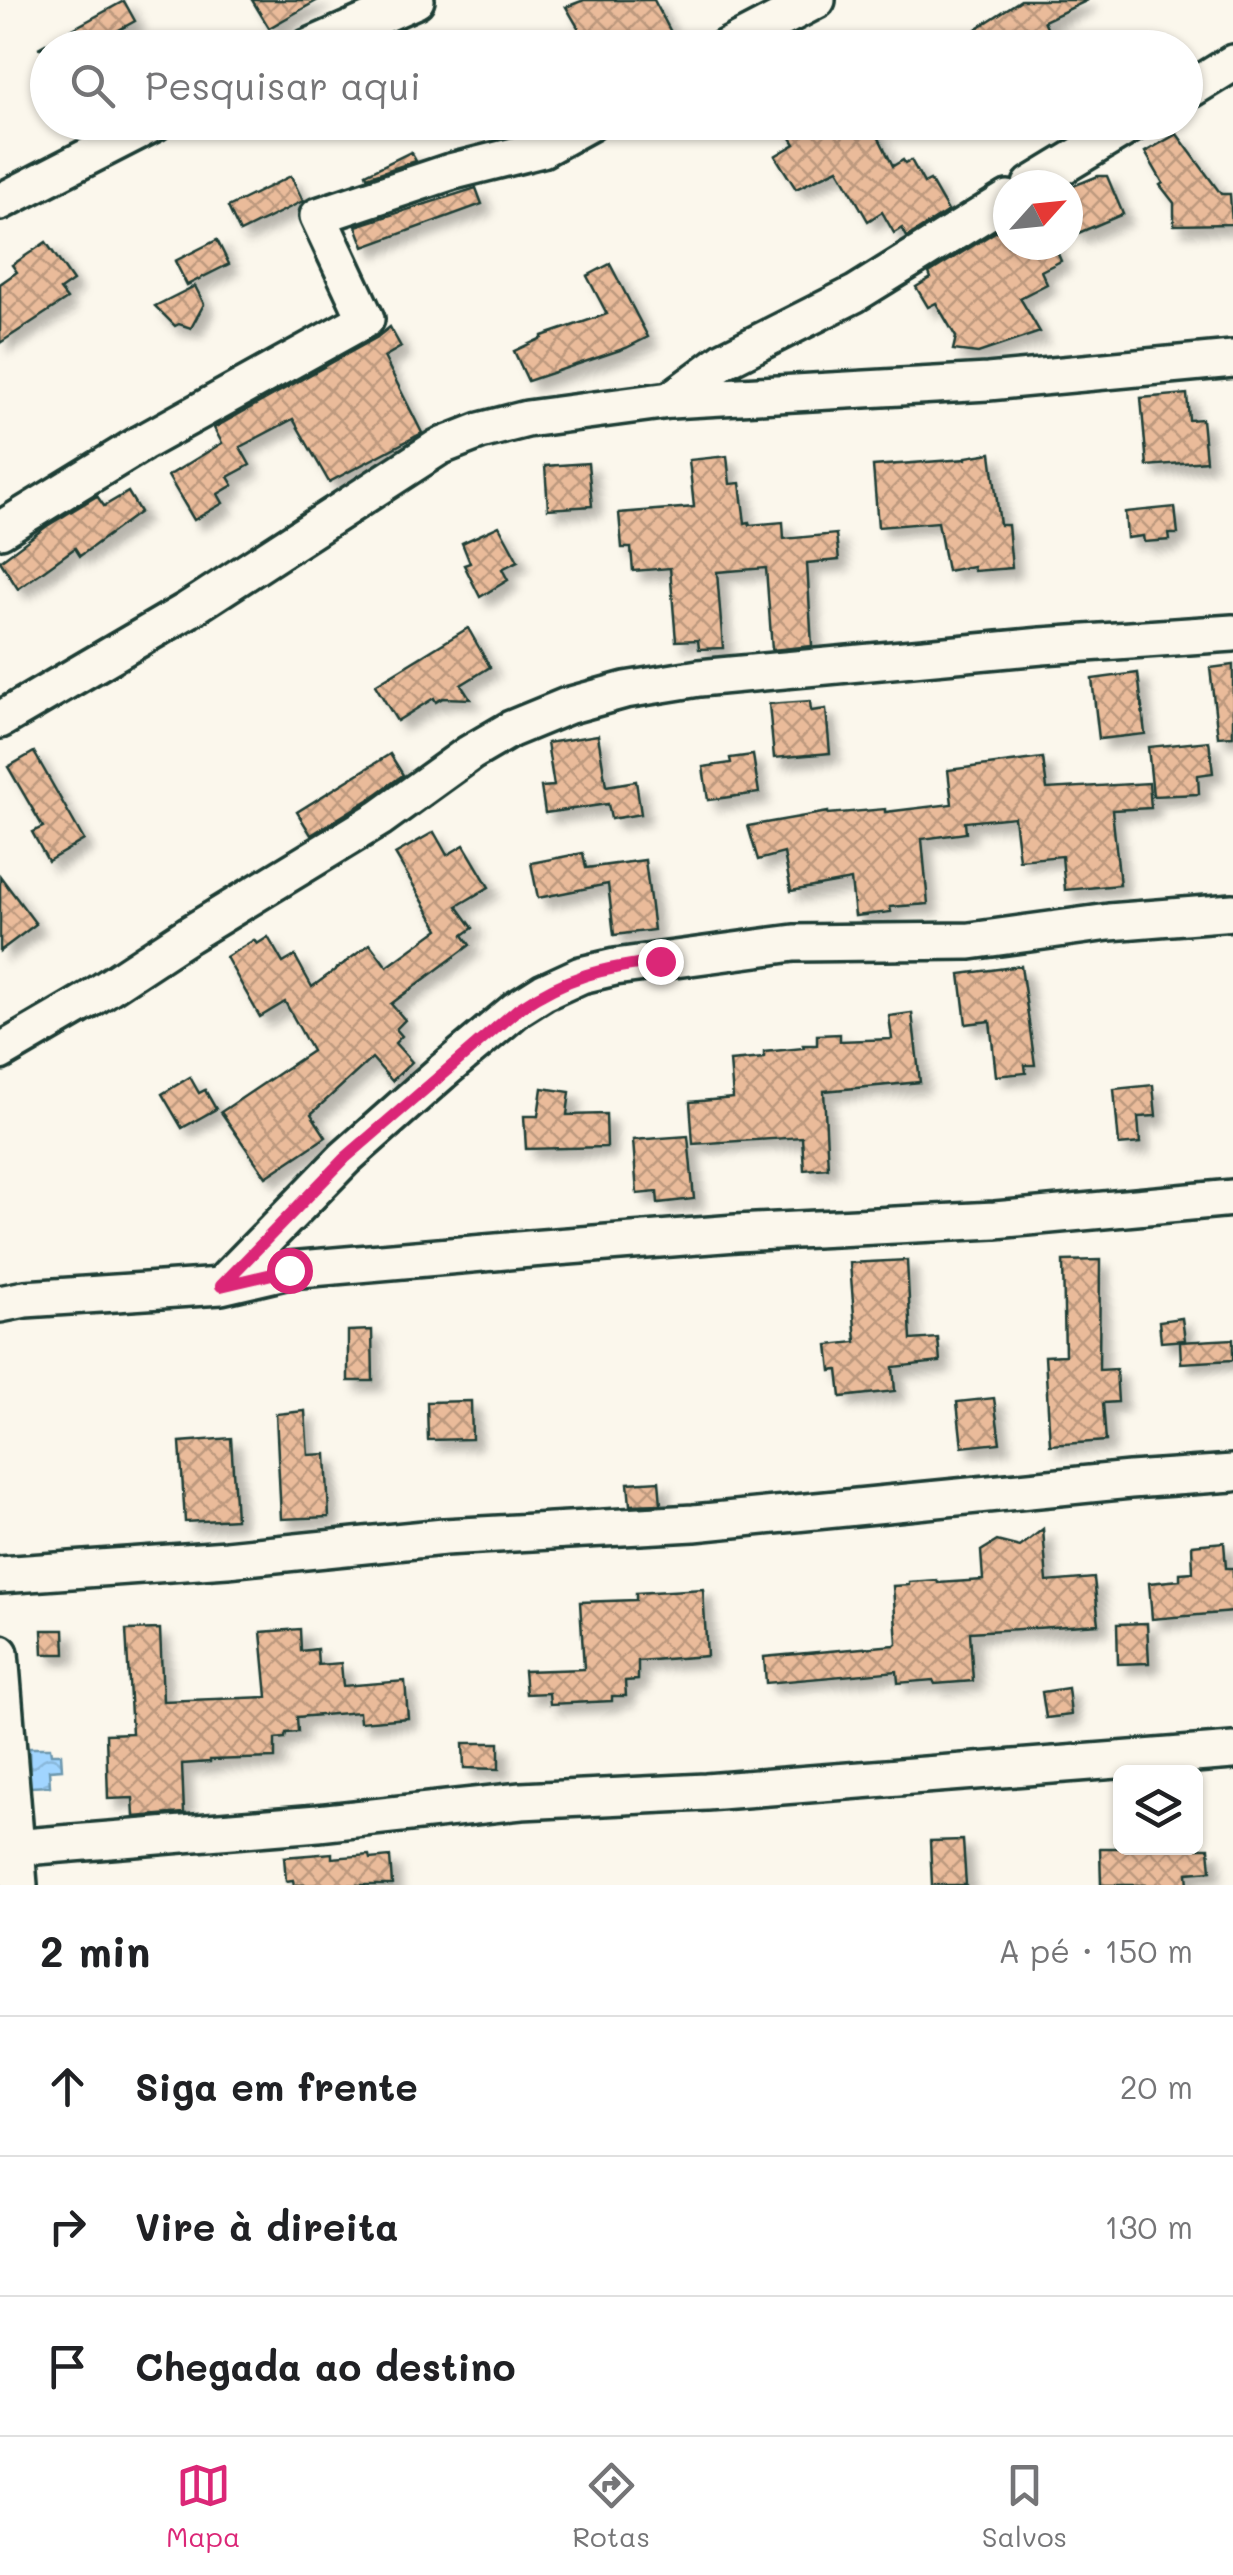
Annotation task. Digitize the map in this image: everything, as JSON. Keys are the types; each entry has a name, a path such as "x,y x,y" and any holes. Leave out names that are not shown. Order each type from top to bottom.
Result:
{"street":[{"path":"348,30 416,0"},
{"path":"760,30 818,0"},
{"path":"1203,82 1233,63"},
{"path":"0,202 121,140"},
{"path":"0,530 142,443 366,319 318,216 450,172 542,148 557,140"},
{"path":"1055,170 1105,140"},
{"path":"670,400 724,360 855,294 993,209"},
{"path":"0,720 188,610 439,447 527,418 670,400 988,382 1233,360"},
{"path":"0,1052 380,818 470,754 511,729 566,706 625,690 699,678 1042,646 1233,633"},
{"path":"221,1286 345,1158 455,1061 518,1009 582,975 616,966 794,943 970,941 1109,922 1233,912"},
{"path":"0,1304 221,1286 289,1270 736,1233 995,1220 1233,1198"},
{"path":"0,1575 227,1559 444,1537 694,1523 1233,1473"},
{"path":"0,1653 8,1849 19,1885"},
{"path":"8,1849 318,1824 521,1801 706,1792 1233,1751"}],"water":[{"path":"29,1748 50,1748 51,1754 61,1754 62,1769 49,1770 50,1786 30,1787"}],"building":[{"path":"252,0 318,0 269,28"},
{"path":"584,0 654,0 670,30 579,30 566,7"},
{"path":"1021,0 1088,0 1044,21 1047,28 1044,30 976,29"},
{"path":"124,1 135,21 119,30 71,30"},
{"path":"792,140 880,140 893,166 911,160 924,183 930,180 948,211 907,237 902,228 894,233 882,212 868,221 838,169 796,189 775,156 795,144"},
{"path":"1166,140 1181,140 1221,194 1230,194 1232,224 1174,225 1174,203 1160,185 1163,183 1145,152"},
{"path":"411,152 416,161 367,177 366,174"},
{"path":"291,176 303,201 240,232 228,207"},
{"path":"1107,176 1123,214 1083,231 1083,182"},
{"path":"476,188 482,204 364,247 356,226"},
{"path":"993,233 993,260 1061,261 1041,271 1047,284 1020,298 1040,332 978,353 953,350 956,337 936,303 928,307 916,287 931,278 929,273"},
{"path":"217,240 229,264 187,285 175,261"},
{"path":"46,242 73,281 60,290 67,299 0,343 0,284 17,272 12,265"},
{"path":"610,264 648,337 528,381 514,351 542,336 607,314 587,276"},
{"path":"195,286 204,304 191,328 175,326 155,306"},
{"path":"390,327 401,347 384,357 422,433 329,482 293,419 240,447 250,465 228,477 233,485 218,494 223,503 194,520 168,476 222,443 214,428"},
{"path":"1187,394 1189,420 1202,419 1206,461 1147,466 1141,398"},
{"path":"991,453 1000,525 1008,525 1012,568 974,571 973,566 947,571 938,522 878,527 873,466 966,459"},
{"path":"727,456 730,484 740,483 745,523 783,522 784,539 836,534 839,560 807,563 812,646 772,650 766,568 717,572 723,648 699,649 698,640 676,641 670,568 633,571 631,548 622,548 619,513 694,507 689,460"},
{"path":"588,463 592,506 548,509 545,466"},
{"path":"128,492 140,512 80,556 75,548 18,589 0,561 97,496 104,506"},
{"path":"1175,507 1178,534 1169,534 1170,540 1144,542 1143,536 1127,538 1125,512"},
{"path":"499,526 518,561 502,569 508,580 480,597 464,565 470,563 462,543"},
{"path":"468,628 490,667 461,685 470,699 443,698 436,702 434,698 397,721 375,685"},
{"path":"1233,665 1233,736 1218,737 1210,668"},
{"path":"1138,673 1145,734 1099,739 1092,679"},
{"path":"810,701 811,711 826,709 830,753 774,758 769,704"},
{"path":"598,735 606,786 636,781 641,814 611,819 608,804 545,813 541,787 554,786 547,743"},
{"path":"1209,741 1213,773 1198,775 1199,794 1153,796 1148,747"},
{"path":"34,752 84,840 48,861 32,832 43,827 8,767"},
{"path":"390,754 403,775 311,835 297,812"},
{"path":"753,755 759,793 708,800 703,767"},
{"path":"1043,758 1047,789 1149,783 1151,808 1112,810 1120,885 1065,890 1062,856 1019,860 1014,817 965,822 966,833 922,839 928,904 890,907 891,912 855,916 851,880 791,891 784,853 758,860 748,826 828,812 885,812 952,804 948,770"},
{"path":"434,832 447,855 464,845 489,887 457,906 473,928 463,935 470,945 391,1004 405,1020 396,1029 402,1036 395,1043 412,1062 392,1081 372,1058 311,1114 326,1137 266,1177 221,1112 312,1051 285,1002 260,1017 226,957 254,940 257,944 268,937 283,963 295,956 312,987 370,944 387,967 439,929 395,854"},
{"path":"583,853 586,868 645,860 654,930 614,935 608,884 538,898 531,863"},
{"path":"0,876 36,924 0,951"},
{"path":"1021,966 1035,1065 1025,1065 1026,1073 996,1076 990,1021 966,1024 960,974"},
{"path":"912,1013 920,1082 824,1091 828,1168 804,1170 802,1137 693,1144 690,1102 733,1098 730,1061 764,1058 764,1052 817,1045 817,1035 840,1034 840,1041 892,1039 889,1016"},
{"path":"190,1077 199,1093 205,1090 216,1109 182,1128 162,1094"},
{"path":"1153,1085 1156,1116 1138,1117 1140,1143 1119,1145 1114,1089"},
{"path":"542,1088 570,1092 567,1115 606,1114 607,1147 526,1149 524,1116 538,1116"},
{"path":"688,1136 694,1199 658,1203 657,1192 637,1194 633,1140"},
{"path":"907,1260 911,1340 938,1338 940,1362 893,1367 895,1391 841,1397 838,1370 831,1371 828,1345 856,1342 850,1263"},
{"path":"1100,1260 1099,1370 1116,1369 1118,1402 1103,1403 1106,1441 1050,1445 1045,1356 1065,1355 1063,1261"},
{"path":"1182,1318 1185,1340 1161,1342 1159,1321"},
{"path":"372,1330 373,1381 348,1381 348,1331"},
{"path":"1233,1339 1233,1360 1181,1363 1180,1342"},
{"path":"994,1398 1000,1443 962,1447 957,1402"},
{"path":"471,1401 472,1439 428,1440 427,1402"},
{"path":"305,1411 308,1455 326,1454 329,1517 281,1519 276,1414"},
{"path":"231,1438 236,1519 185,1522 180,1442"},
{"path":"659,1481 661,1504 630,1505 628,1483"},
{"path":"1043,1529 1047,1582 1094,1578 1099,1624 970,1632 973,1681 898,1683 897,1671 766,1683 764,1657 895,1645 893,1586 937,1580 983,1580 981,1551 997,1541 1020,1547"},
{"path":"1224,1542 1226,1568 1233,1568 1233,1612 1152,1619 1149,1583 1180,1580 1180,1573 1193,1572 1192,1545"},
{"path":"703,1589 707,1656 638,1661 638,1680 625,1681 626,1696 612,1696 612,1701 550,1704 549,1693 526,1694 524,1671 584,1669 580,1602 636,1600 636,1593"},
{"path":"1147,1623 1149,1663 1118,1664 1117,1624"},
{"path":"160,1629 163,1701 267,1697 261,1632 300,1629 301,1651 317,1649 318,1665 341,1663 343,1686 405,1681 408,1718 360,1722 359,1712 297,1717 298,1732 275,1739 275,1758 182,1764 184,1813 134,1817 133,1798 108,1799 106,1734 132,1733 126,1630"},
{"path":"42,1630 64,1630 65,1654 43,1654"},
{"path":"1068,1688 1071,1715 1046,1718 1042,1692"},
{"path":"463,1743 499,1743 499,1769 464,1768"},
{"path":"963,1840 966,1885 932,1885 930,1841"},
{"path":"1100,1848 1113,1848 1113,1855 1203,1855 1203,1848 1209,1848 1211,1871 1187,1873 1188,1885 1101,1885"},
{"path":"332,1853 332,1858 390,1857 392,1885 294,1885 293,1880 286,1881 284,1857"}],"route":[{"path":"289,1270 221,1286 345,1158 518,1009 582,975 660,961"}]}
